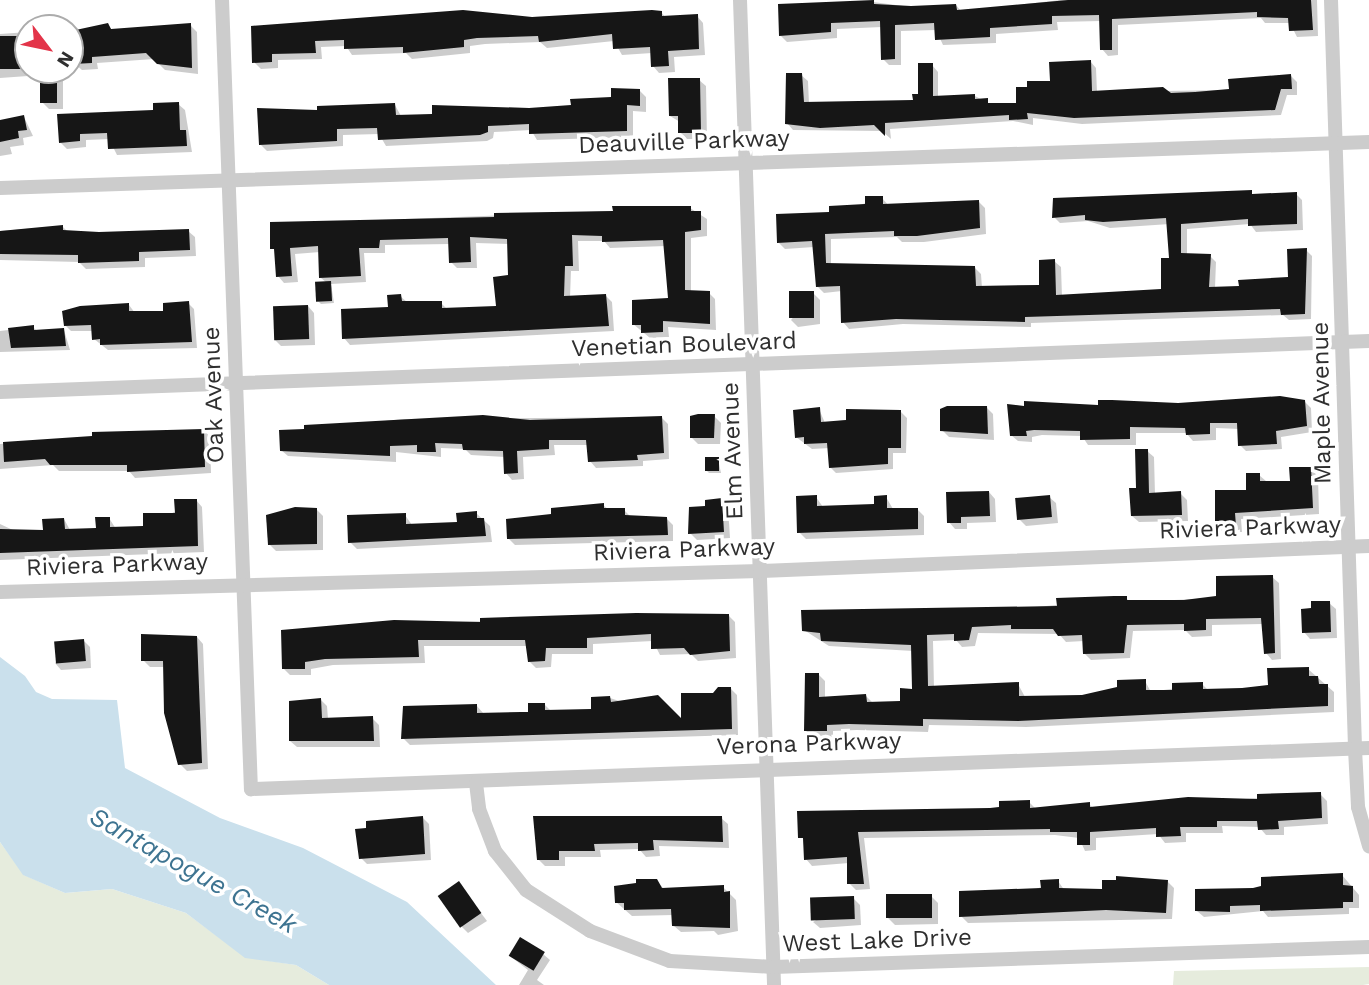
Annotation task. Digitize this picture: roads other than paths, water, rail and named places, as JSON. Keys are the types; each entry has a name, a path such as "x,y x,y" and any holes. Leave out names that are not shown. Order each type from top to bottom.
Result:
{"street":[{"name":"Oak Avenue","path":"222,0 251,789"},
{"name":"Elm Avenue","path":"740,0 774,985"},
{"name":"Maple Avenue","path":"1331,0 1344,342 1348,547 1362,748 1358,807 1369,846"},
{"name":"Deauville Parkway","path":"0,188 1369,142"},
{"name":"Venetian Boulevard","path":"0,393 1369,341"},
{"name":"Riviera Parkway","path":"0,592 244,583 760,571 1369,546"},
{"name":"Verona Parkway","path":"251,789 476,783 766,768 1362,748"},
{"name":"West Lake Drive","path":"476,783 479,809 506,869 526,890 569,919 611,941 670,961 773,967 1369,947"}],"water":[{"name":"Santapogue Creek","path":"0,657 25,676 36,692 52,699 117,700 125,768 220,818 303,848 407,902 496,985 329,985 296,965 245,958 186,913 112,889 65,893 23,875 0,842"}]}
